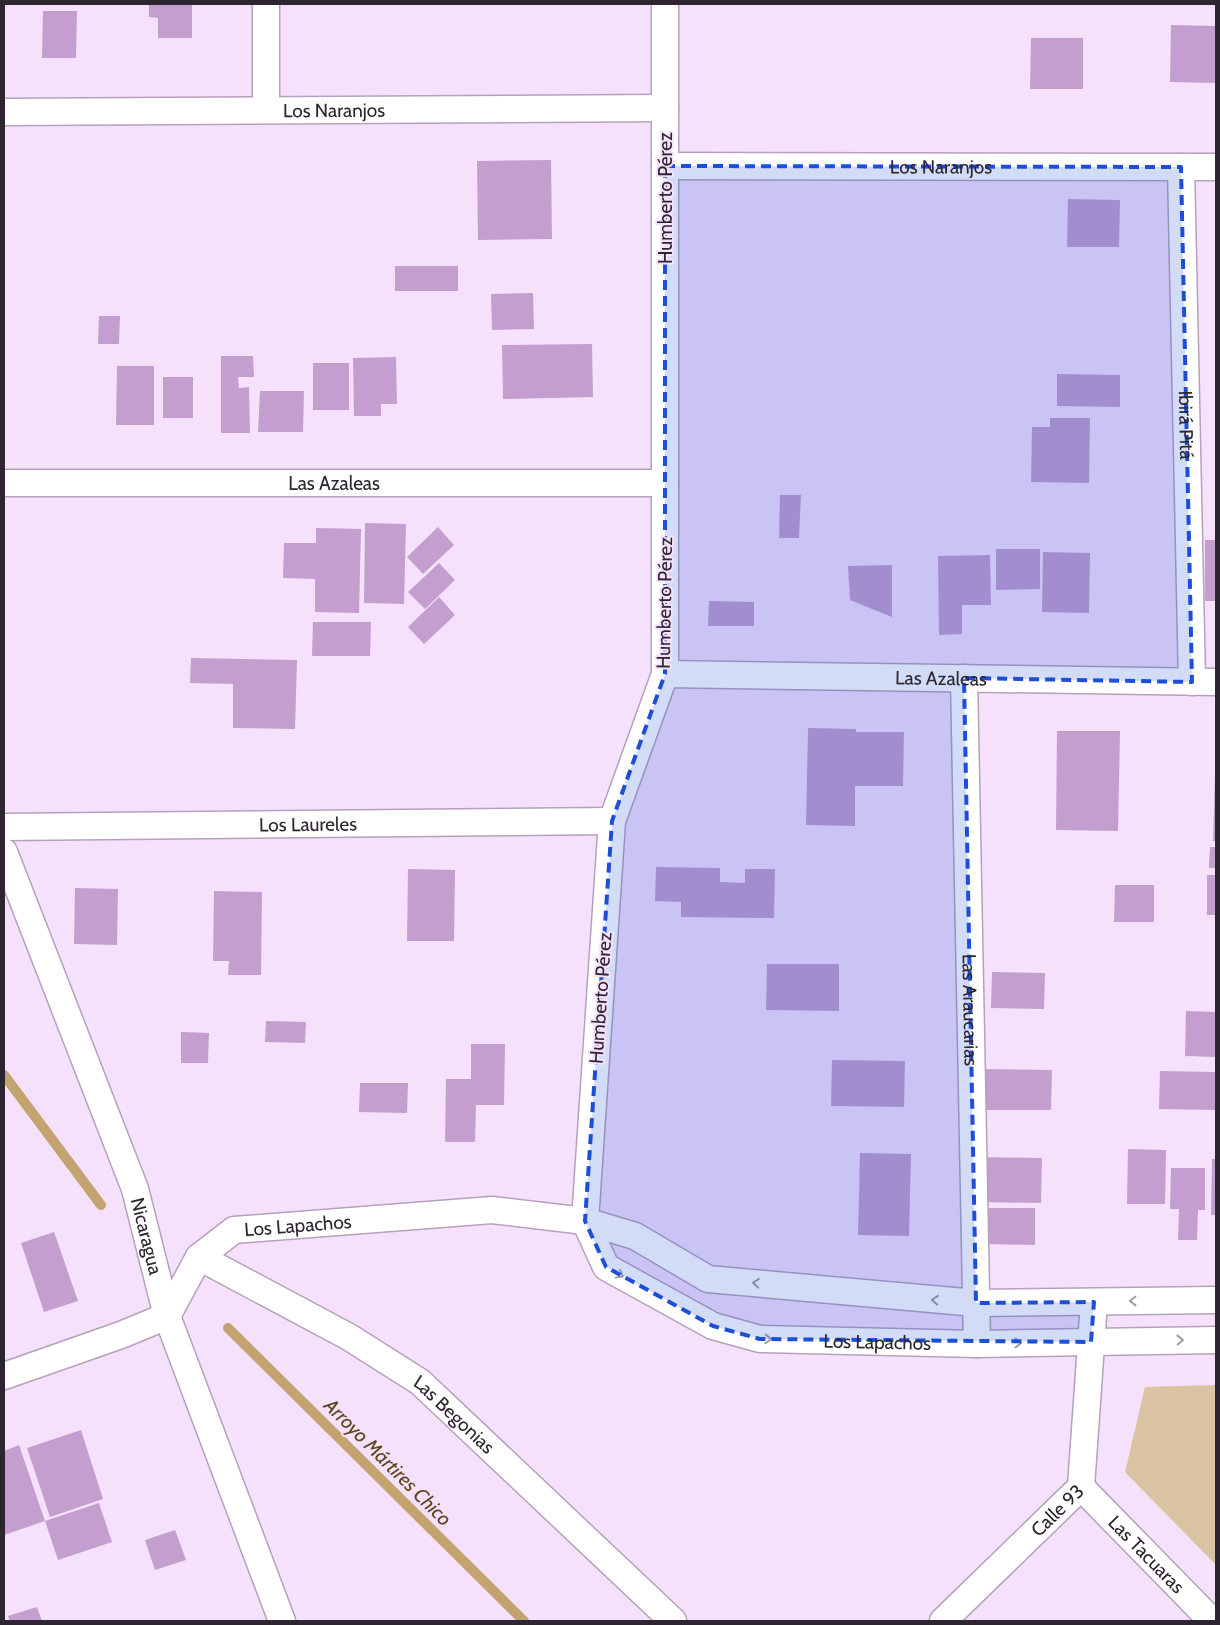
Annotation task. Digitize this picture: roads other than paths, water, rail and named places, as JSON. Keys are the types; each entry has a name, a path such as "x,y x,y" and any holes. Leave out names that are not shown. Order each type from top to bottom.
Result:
{"street":[{"path":"266,4 266,110"},
{"name":"Humberto Pérez","path":"585,1222 612,821 665,674 665,4"},
{"name":"Los Naranjos","path":"4,112 665,108"},
{"name":"Los Naranjos","path":"665,166 1216,167"},
{"name":"Ibirá Pitá","path":"1181,167 1204,682"},
{"name":"Las Azaleas","path":"4,483 665,483"},
{"name":"Las Azaleas","path":"665,674 1204,682"},
{"name":"Las Araucarias","path":"964,678 977,1344"},
{"name":"Los Laureles","path":"4,827 612,821"},
{"name":"Nicaragua","path":"4,852 135,1189 167,1316 282,1621"},
{"name":"Los Lapachos","path":"167,1316 199,1257 234,1230 492,1210 585,1222 635,1236 708,1279 976,1303 1216,1300"},
{"name":"Los Lapachos","path":"585,1222 606,1267 713,1326 760,1339 977,1344 1216,1340"},
{"name":"Las Begonias","path":"199,1257 349,1336 420,1382 673,1621"},
{"name":"Calle 93","path":"943,1621 1081,1487 1094,1302"},
{"path":"4,1376 167,1316"},
{"name":"Las Tacuaras","path":"1081,1487 1212,1621"}],"waterway":[{"name":"Arroyo Mártires Chico","path":"4,1075 101,1205"},
{"name":"Arroyo Mártires Chico","path":"228,1328 524,1621"}]}
